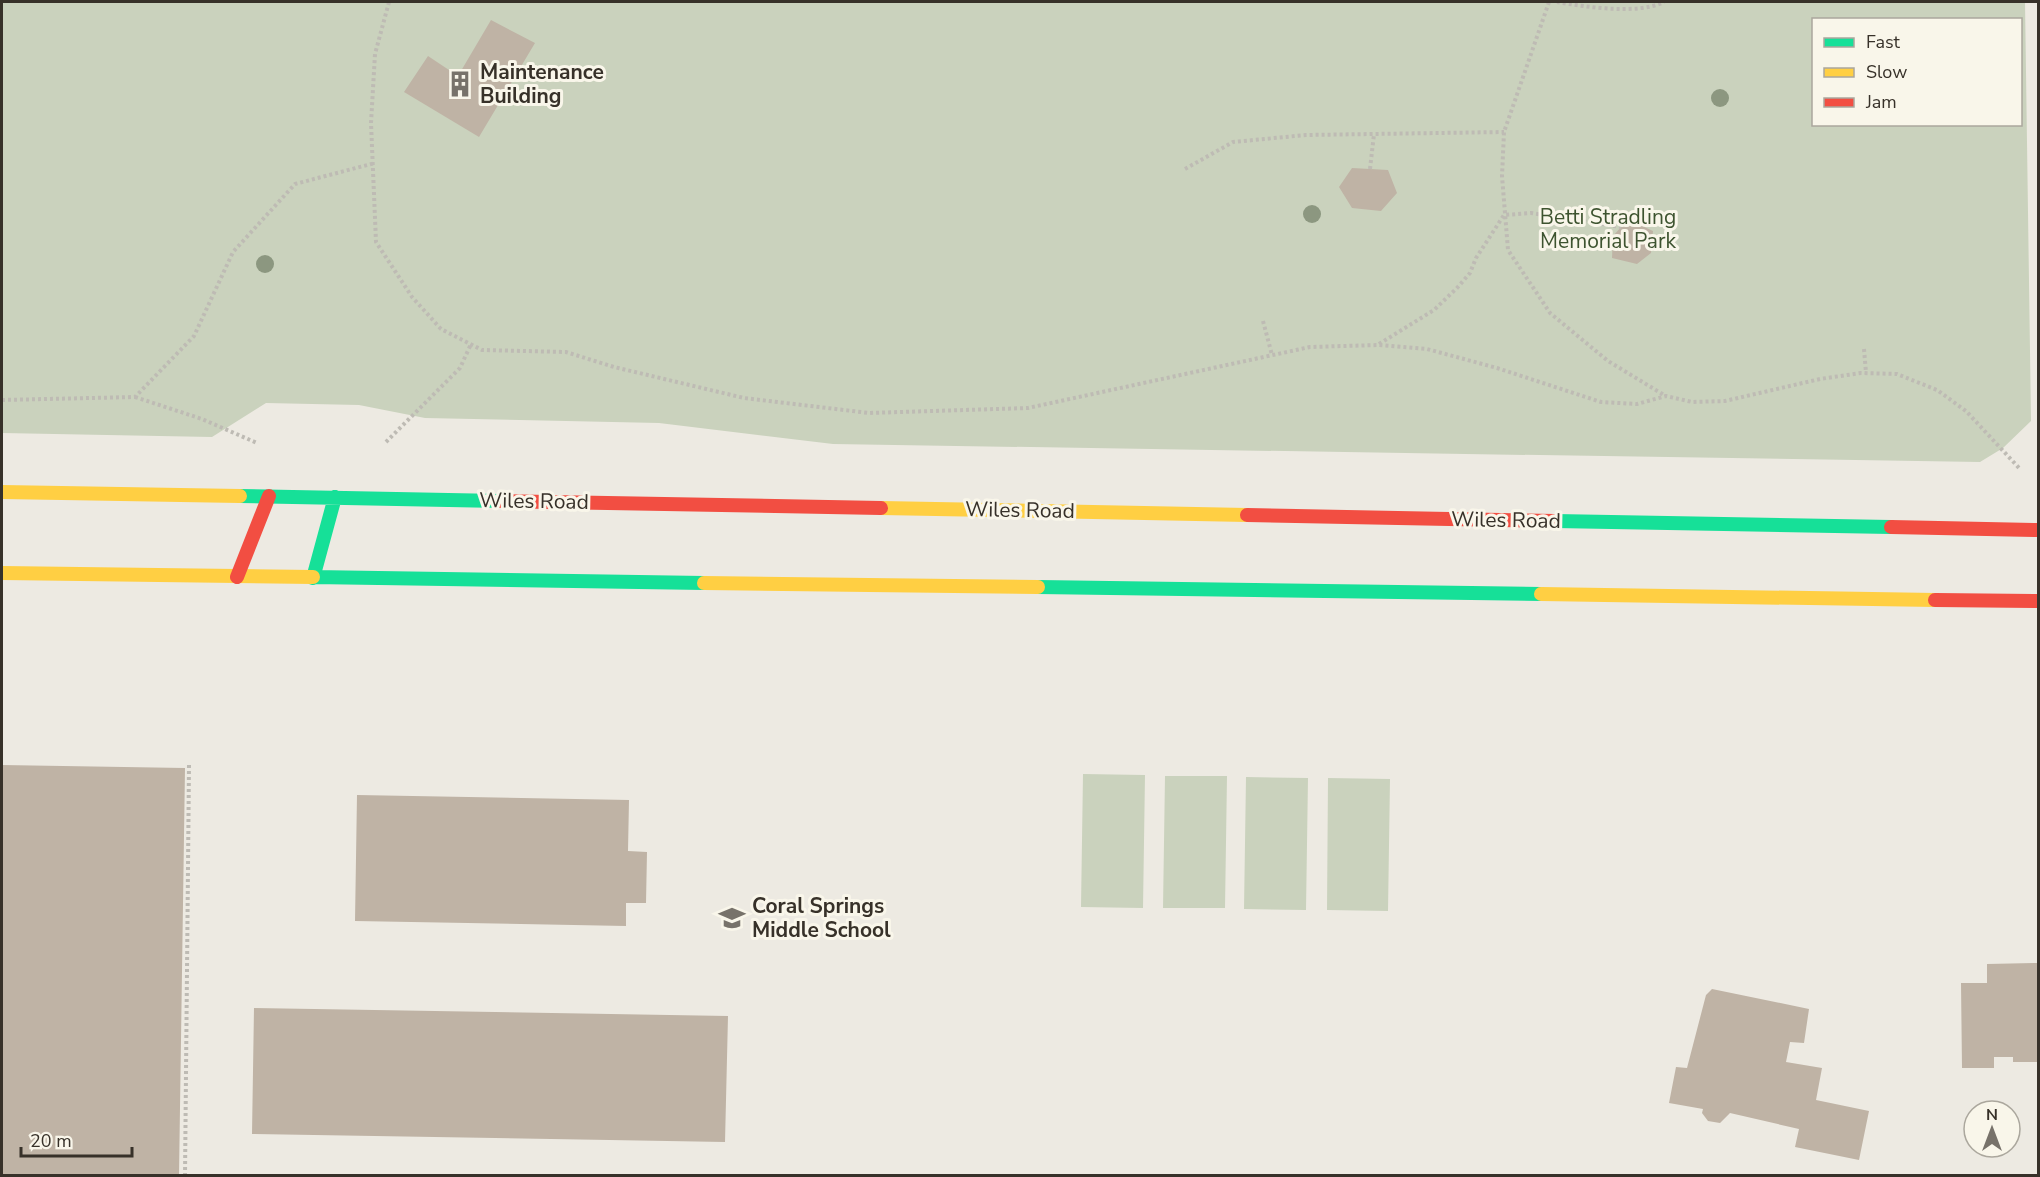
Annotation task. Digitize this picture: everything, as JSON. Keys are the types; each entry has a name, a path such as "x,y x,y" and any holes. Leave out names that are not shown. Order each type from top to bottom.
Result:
{"main road":[{"name":"Wiles Road","path":"2,492 2038,530"},
{"path":"237,578 268,496"},
{"path":"313,578 335,497"},
{"path":"2,573 2038,601"}],"path":[{"path":"389,2 375,54 372,123 376,242 412,297 441,329 482,350 566,352 614,367 744,398 868,413 1028,408 1310,346 1378,345 1427,349 1497,368 1601,402 1637,404 1665,396"},
{"path":"1549,2 1504,132 1504,215 1508,250 1550,313 1608,361 1665,396 1692,402 1725,401 1820,379 1866,373 1897,374 1937,390 1966,411 2019,469"},
{"path":"1557,2 1595,8 1655,6 1664,2"},
{"path":"1185,169 1233,142 1306,135 1504,132"},
{"path":"1370,169 1374,134"},
{"path":"135,397 194,336 233,252 295,184 375,163"},
{"path":"1504,215 1531,213 1621,227"},
{"path":"1378,345 1434,310 1457,288 1470,273 1504,215"},
{"path":"1263,321 1272,355"},
{"path":"386,442 460,368 471,344"},
{"path":"1864,349 1866,373"},
{"path":"2,399 135,397 202,419 257,443"},
{"path":"185,1176 189,765"}],"green space":[{"name":"Betti Stradling Memorial Park","path":"2,2 2025,2 2031,421 2003,448 1980,462 833,444 659,423 425,418 359,405 266,403 212,437 2,433"},
{"path":"1083,774 1145,775 1143,908 1081,907"},
{"path":"1165,776 1227,776 1225,908 1163,908"},
{"path":"1246,777 1308,778 1306,910 1244,909"},
{"path":"1328,778 1390,779 1388,911 1327,910"}],"building":[{"name":"Maintenance Building","path":"491,20 535,43 479,137 404,92 428,56 458,76"},
{"path":"1352,168 1388,170 1397,193 1381,211 1352,208 1339,187"},
{"path":"1634,222 1653,231 1651,253 1637,264 1612,258 1613,236 1621,227"},
{"path":"2,765 185,768 179,1176 2,1176"},
{"path":"357,795 629,800 628,851 647,852 646,903 626,903 626,926 355,921"},
{"path":"2038,963 2038,1062 2013,1062 2013,1057 1994,1057 1994,1068 1962,1068 1961,983 1987,983 1987,964"},
{"path":"1712,989 1809,1009 1804,1043 1790,1042 1786,1062 1822,1068 1816,1100 1869,1111 1859,1160 1795,1147 1799,1129 1730,1113 1720,1123 1708,1121 1702,1113 1703,1109 1669,1103 1676,1067 1687,1068 1706,995"},
{"path":"254,1008 728,1016 725,1142 252,1134"}],"traffic: fast":[{"path":"240,496 500,501"},
{"path":"313,578 335,497"},
{"path":"1555,521 1891,527"},
{"path":"313,577 704,583"},
{"path":"1038,587 1541,594"}],"traffic: slow":[{"path":"2,492 240,496"},
{"path":"881,508 1247,515"},
{"path":"2,573 313,577"},
{"path":"704,583 1038,587"},
{"path":"1541,594 1935,600"}],"traffic: jam":[{"path":"237,577 269,496"},
{"path":"500,501 881,508"},
{"path":"1247,515 1555,521"},
{"path":"1891,527 2038,530"},
{"path":"1935,600 2038,601"}],"place":[{"name":"Maintenance Building","path":"460,84"},
{"name":"Coral Springs Middle School","path":"732,918"}]}
